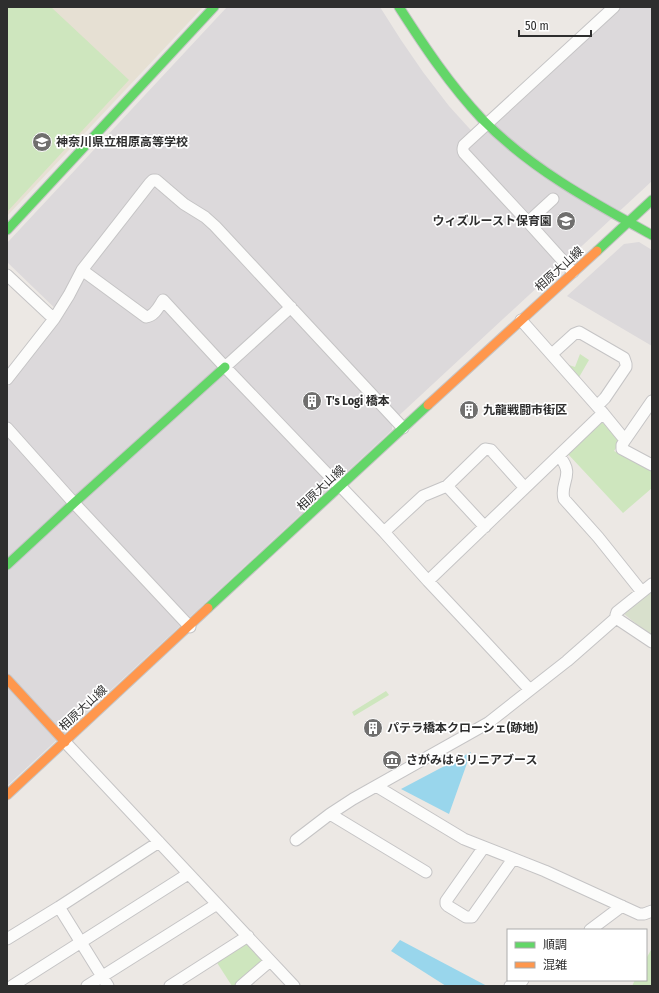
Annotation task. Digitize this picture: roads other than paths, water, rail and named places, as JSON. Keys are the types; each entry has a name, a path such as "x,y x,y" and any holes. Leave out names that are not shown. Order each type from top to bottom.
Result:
{"street":[{"path":"7,230 214,7"},
{"path":"399,7 436,63 460,95 488,124 538,167 562,183 652,235"},
{"path":"573,272 463,151 464,145 614,7"},
{"path":"7,379 54,319 82,270 150,183 153,180 156,180 184,204 215,226 403,428"},
{"path":"528,222 553,199"},
{"name":"相原大山線","path":"7,795 403,428 652,200"},
{"path":"82,270 146,317 154,314 163,300 225,367 384,532 428,582 530,690"},
{"path":"7,275 54,319"},
{"path":"7,565 291,307"},
{"path":"521,320 625,440"},
{"path":"428,582 579,436 600,410 605,398 626,367 624,358 579,332 574,334 552,354"},
{"path":"652,401 622,445 622,449 652,465"},
{"path":"7,428 74,503 190,627"},
{"path":"384,532 423,496 446,486 485,449 490,450 525,488"},
{"path":"559,456 564,464 566,472 563,491 564,499 598,537 642,592"},
{"path":"446,486 485,527"},
{"path":"296,840 330,814 353,799 488,723 567,661 616,618 617,612 652,584"},
{"path":"616,618 652,642"},
{"path":"7,679 64,742 294,986"},
{"path":"376,786 464,839 545,871 639,914 652,911"},
{"path":"330,814 426,872"},
{"path":"7,939 159,842"},
{"path":"484,847 446,901 448,906 466,917 472,917 514,859"},
{"path":"12,986 188,874"},
{"path":"87,986 105,981 217,904"},
{"path":"591,929 622,906"},
{"path":"59,907 105,981"},
{"path":"170,986 248,936"},
{"path":"241,986 270,961"},
{"path":"510,986 519,984 522,981"}],"water":[{"path":"471,752 449,814 401,789"},
{"path":"400,940 487,986 446,986 391,951"}],"place":[{"name":"神奈川県立相原高等学校","path":"42,142"},
{"name":"ウィズルースト保育園","path":"566,221"},
{"name":"T's Logi 橋本","path":"312,401"},
{"name":"九龍戦闘市街区","path":"469,410"},
{"name":"パテラ橋本クローシェ(跡地)","path":"373,728"},
{"name":"さがみはらリニアブース","path":"392,760"}]}
